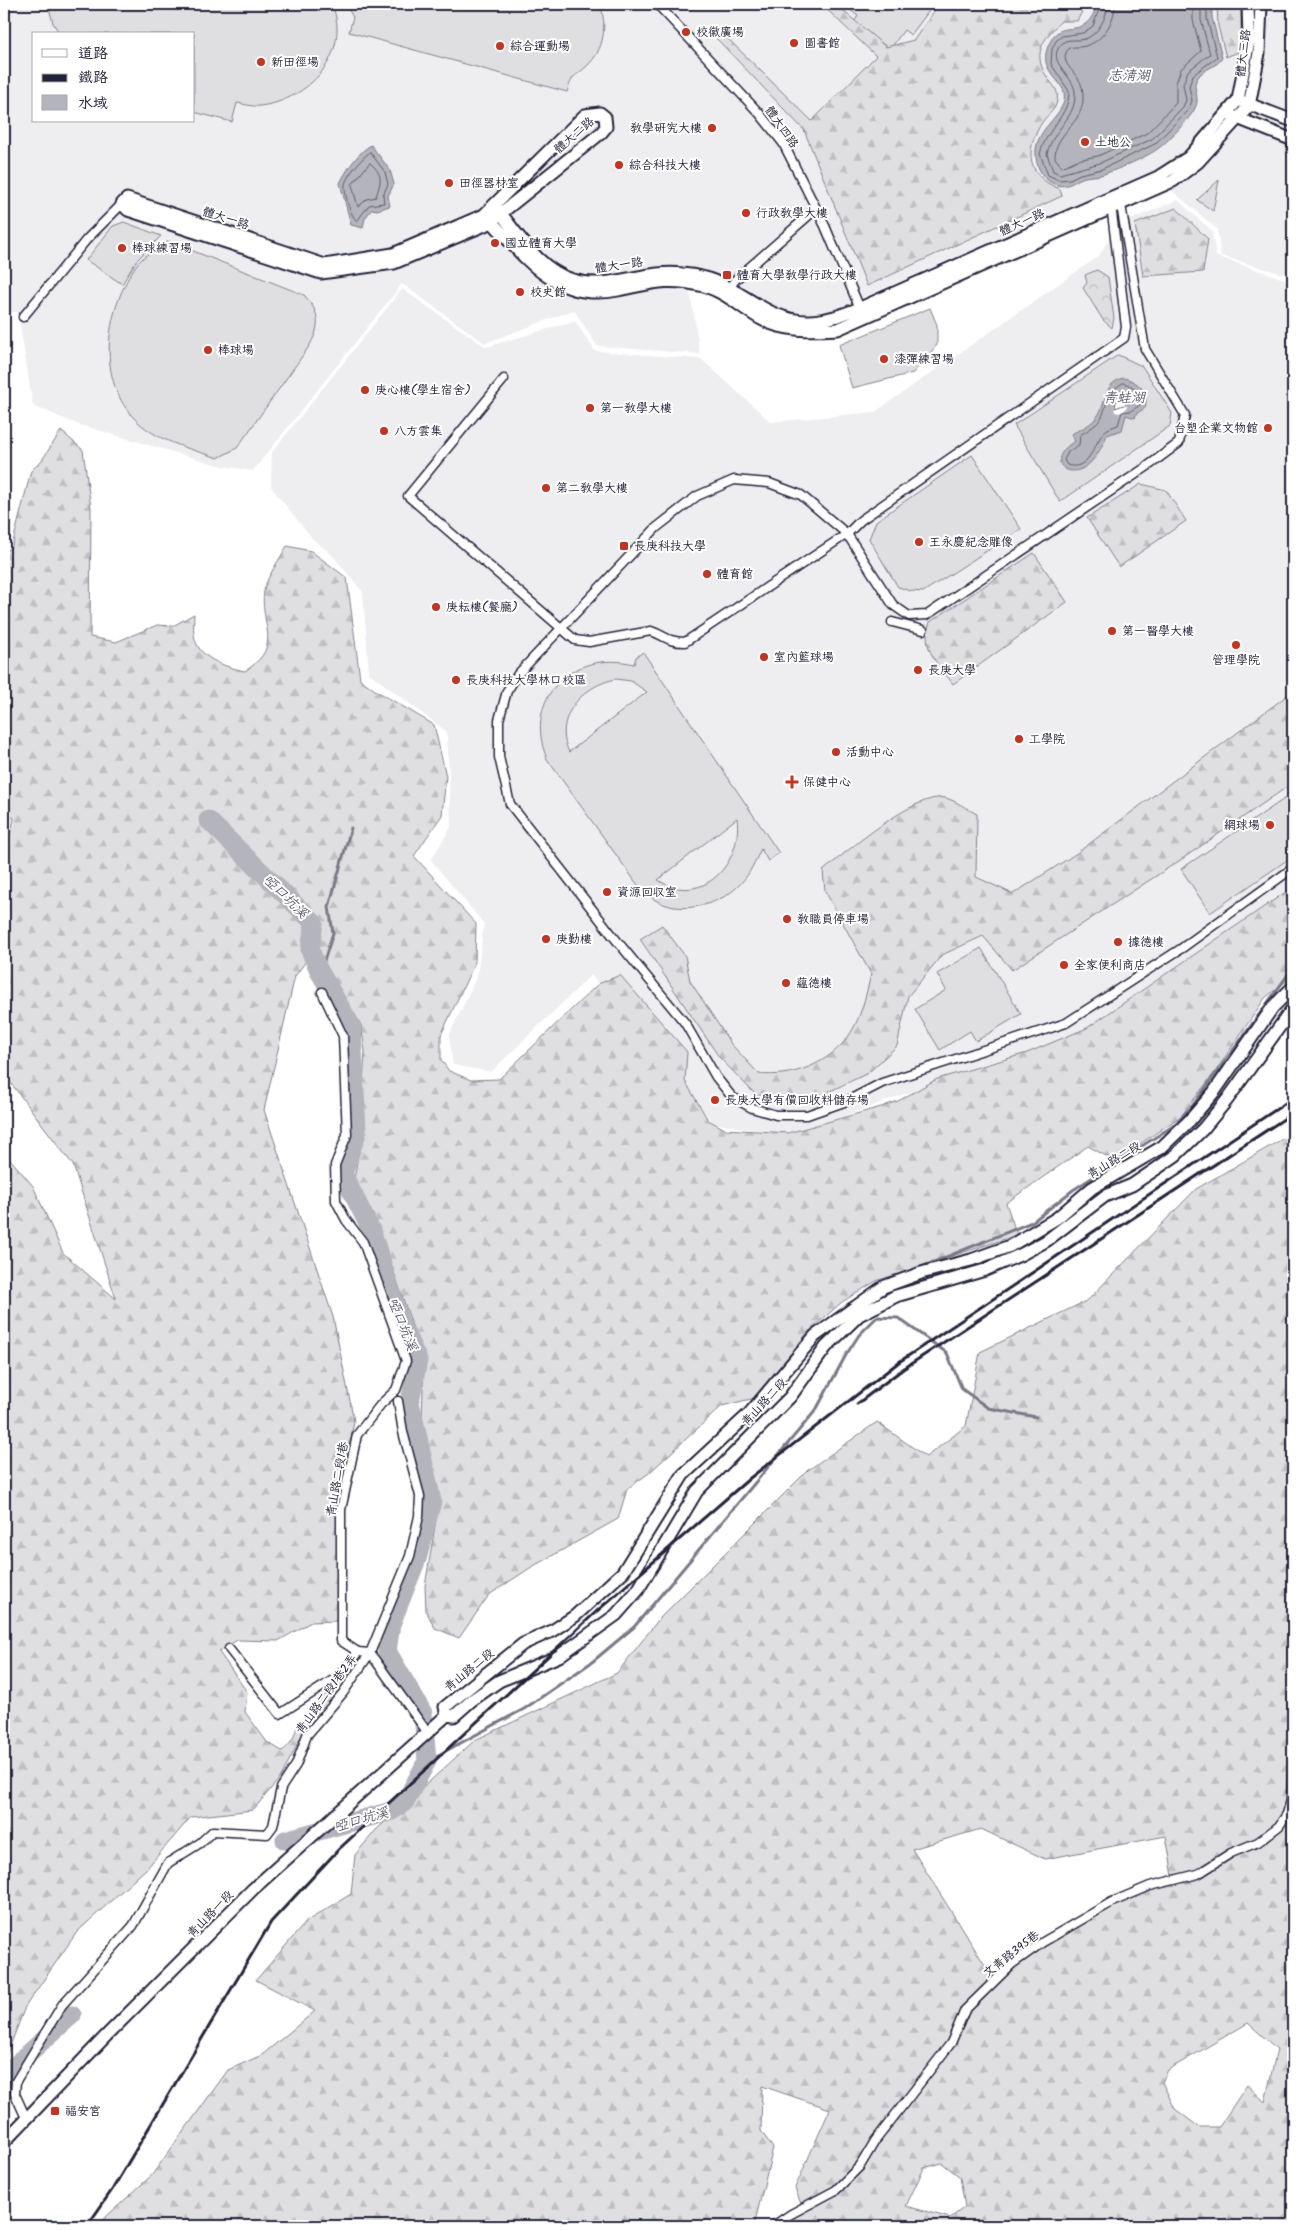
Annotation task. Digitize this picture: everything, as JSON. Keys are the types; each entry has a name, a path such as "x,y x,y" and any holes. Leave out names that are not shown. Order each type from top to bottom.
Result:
{"street":[{"name":"體大四路","path":"657,4 766,122 782,143 816,209 862,312"},
{"name":"體大三路","path":"1238,100 1249,40 1248,4"},
{"name":"體大三路","path":"1249,106 1259,53 1260,4"},
{"path":"1238,100 1249,106 1293,121"},
{"name":"體大一路","path":"1114,204 1189,157 1238,100"},
{"name":"體大一路","path":"497,209 534,254 556,272 572,280 591,283 619,281 662,272 709,279 727,292 771,314 807,322 862,312 1114,204 1173,181 1198,162 1249,106"},
{"name":"體大二路","path":"488,218 585,115 600,113 605,118 606,127 601,133 497,209"},
{"path":"1226,113 1293,140"},
{"name":"體大一路","path":"23,317 86,239 127,199 325,265 393,254 488,218 539,272 552,281 570,288 593,293 617,290 661,280 727,292"},
{"path":"504,379 408,496 575,640 589,642 651,631 659,633 672,642 685,642 847,534 861,520 1124,338 1126,327 1114,204"},
{"path":"1114,204 1144,349 1185,415 1179,443 1148,466 927,615 910,616 893,605 847,534 801,495 769,483 734,480 697,496 656,528 518,674 507,691 499,720 499,757 510,804 612,936 685,1023 716,1078 732,1097 752,1108 776,1115 807,1115 847,1100 882,1083 1023,1039 1066,1023 1182,948 1293,868"},
{"path":"727,292 735,280 816,209"},
{"path":"1105,226 1126,218"},
{"path":"892,622 923,630"},
{"name":"青山路二段","path":"1293,987 1273,1007 1214,1092 1190,1120 1162,1147 1092,1188 1057,1218 1010,1246 971,1260 920,1273 883,1287 815,1336 749,1414 683,1475 623,1572 575,1616 552,1631 523,1644 466,1690 445,1707 446,1715 454,1716 472,1700 499,1681 559,1656 616,1615 638,1590 697,1492 790,1397 826,1347 859,1315 896,1296 985,1270 1022,1254 1046,1241 1105,1196 1132,1185 1176,1155 1203,1129 1239,1085 1293,1008"},
{"name":"青山路二段1巷","path":"322,992 343,1036 347,1135 335,1165 336,1201 346,1220 363,1242 406,1361 396,1390 381,1404 357,1435 341,1510 341,1641 358,1652"},
{"name":"青山路二段1巷2弄","path":"26,2118 15,2094 16,2080 62,2005 133,1926 168,1863 200,1843 213,1831 267,1834 273,1826 281,1788 296,1765 307,1736 343,1693 370,1653 410,1556 420,1516 420,1496 403,1432 398,1401"},
{"path":"229,1650 280,1714 340,1676 358,1652 370,1653 428,1732"},
{"name":"青山路一段","path":"4,2142 253,1890 446,1715"},
{"name":"文青路395巷","path":"773,2226 836,2190 860,2166 876,2141 951,2043 965,2010 1012,1964 1043,1942 1112,1902 1150,1886 1198,1874 1231,1853 1258,1842 1279,1826 1287,1814 1291,1800 1293,1760"}],"shaded area":[{"name":"國立體育大學","path":"4,4 1293,4 1293,274 1290,276 1221,256 1217,229 1150,172 832,311 810,318 776,307 705,271 686,266 700,354 597,346 574,310 485,343 402,284 253,471 218,465 77,424 33,406 18,312 4,312"},
{"name":"長庚大學","path":"1178,200 1212,231 1216,256 1293,282 1293,892 1074,1039 935,1083 790,1136 713,1123 591,975 491,1072 453,1065 449,1036 477,976 484,924 431,860 451,827 447,732 369,673 363,592 332,555 312,538 271,487 272,452 402,289 486,347 575,321 595,351 701,359 771,422 875,412 1099,256 1116,226"}],"green space":[{"name":"新田徑場","path":"48,4 332,4 337,22 336,40 331,57 322,72 310,84 295,95 278,102 257,106 237,103 232,122 195,112 195,32 59,32 53,23"},
{"name":"綜合運動場","path":"345,4 600,4 604,28 598,52 587,66 574,76 567,92 349,32 353,17"},
{"path":"821,4 835,4 886,47 914,40 939,4 1086,4 1077,21 1061,21 1054,28 1044,41 1040,55 1044,71 1056,89 1057,97 1055,107 1043,121 1033,142 1032,161 1040,177 1060,189 1062,196 867,286 804,130 716,38 722,33 812,121 876,56"},
{"path":"842,4 934,4 911,35 904,30 890,49 853,23 858,16"},
{"path":"1217,4 1240,4 1241,9 1241,51 1226,57 1218,26"},
{"path":"1219,180 1213,211 1197,200"},
{"path":"1176,208 1208,239 1203,272 1143,276 1135,224"},
{"name":"棒球練習場","path":"124,222 161,236 137,260 122,284 86,260 113,226"},
{"name":"棒球場","path":"168,241 304,295 314,308 316,314 317,327 308,348 237,448 218,458 172,443 151,432 133,417 121,400 113,381 110,341 118,300 137,264"},
{"path":"1097,270 1108,277 1114,318 1112,328 1103,320 1083,288 1087,283 1085,275"},
{"name":"漆彈練習場","path":"930,308 937,325 937,345 913,373 852,388 839,345"},
{"path":"1118,355 1142,366 1172,413 1170,426 1060,502 1014,425"},
{"path":"61,431 83,450 91,508 90,637 116,642 157,625 173,626 194,614 194,634 200,649 221,664 245,671 257,662 264,652 268,634 263,603 265,586 287,546 311,551 347,578 360,679 434,725 446,776 442,815 414,856 476,924 475,962 441,1035 441,1060 449,1071 471,1080 499,1079 598,984 620,975 687,1052 685,1081 708,1120 725,1129 788,1133 881,1107 898,1101 937,1079 1027,1053 1087,1028 1293,887 1293,976 1265,998 1215,1072 1181,1116 1115,1161 1088,1146 1006,1203 1017,1235 876,1281 842,1302 808,1332 755,1398 722,1406 649,1473 627,1489 618,1519 530,1568 489,1595 459,1638 435,1628 426,1611 425,1586 439,1502 422,1417 424,1361 385,1245 354,1179 359,1150 365,1051 361,1025 316,948 295,976 264,1110 333,1317 354,1421 339,1509 336,1621 311,1622 278,1641 237,1640 219,1652 247,1692 245,1712 267,1742 282,1751 290,1743 298,1725 312,1707 353,1671 343,1692 309,1721 281,1777 253,1810 191,1817 147,1868 77,1932 25,2007 4,2062 4,1152 33,1186 63,1253 116,1299 73,1165 4,1074 4,834 10,835 14,818 4,814 4,553 12,546 31,471 42,460"},
{"path":"972,455 1021,529 923,592 898,587 869,539 876,521"},
{"path":"1141,484 1166,490 1186,521 1119,567 1087,518"},
{"path":"1034,553 1067,602 953,684 936,662 929,648 927,640 930,622"},
{"path":"643,652 779,853 768,861 761,849 750,871 741,883 724,897 714,902 691,907 669,906 654,899 640,888 547,759 541,737 541,716 547,698 558,683 573,671 591,664 611,661 634,664 636,657","holes":["616,679 631,681 647,692 569,752 565,739 565,727 574,705 592,688","737,818 737,835 733,851 726,865 716,876 704,885 690,888 674,887 658,880"]},
{"path":"1293,691 1293,783 1182,859 1012,970 983,936 942,955 908,996 897,1046 868,1073 824,1094 792,1103 757,1096 719,1057 640,939 662,925 685,956 690,981 731,1044 759,1074 784,1074 808,1067 820,1062 840,1047 853,1030 860,1015 871,974 825,891 823,871 864,838 881,825 917,804 933,799 950,799 977,814 976,877 1013,894 1077,853"},
{"name":"網球場","path":"1293,793 1293,856 1210,913 1181,869"},
{"path":"981,948 1021,1014 976,1041 970,1031 940,1050 915,1009 946,990 937,974"},
{"path":"1293,1133 1293,2226 766,2226 801,2204 795,2188 830,2109 762,2086 761,2131 773,2148 754,2226 96,2226 152,2175 228,2070 262,2055 315,2011 256,1980 307,1921 351,1894 355,1855 376,1830 475,1740 617,1673 659,1619 808,1470 877,1422 926,1457 966,1426 980,1352 1088,1300 1196,1189","holes":["981,1829 1045,1859 1166,1836 1173,1876 1111,1898 1036,1942 993,1978 912,1849","1248,2023 1277,2049 1265,2102 1247,2085 1219,2127 1199,2127 1175,2109 1162,2082 1168,2070","942,2163 960,2177 965,2207 950,2218 906,2206 924,2168"]}],"water":[{"name":"志清湖","path":"1097,4 1212,4 1212,17 1222,58 1197,79 1195,86 1197,102 1192,113 1159,148 1140,159 1110,172 1085,177 1061,186 1049,181 1042,175 1036,157 1036,148 1042,132 1058,113 1064,101 1064,93 1048,68 1046,51 1056,33 1087,23"},
{"path":"371,145 390,170 394,184 388,196 390,206 377,210 372,209 365,218 363,228 351,225 340,183 357,157"},
{"name":"青蛙湖","path":"1123,378 1133,381 1144,392 1146,397 1145,408 1136,414 1135,418 1126,415 1122,430 1107,435 1096,456 1083,468 1075,471 1063,467 1060,462 1060,456 1075,441 1071,434 1087,426 1095,419 1102,408 1111,385"}],"pier":[{"path":"1122,396 1127,398 1127,406 1124,411 1115,412 1114,406"}],"waterway":[{"name":"啞口坑溪","path":"208,820 314,923 310,950 320,973 352,1027 357,1133 343,1174 372,1232 400,1322 418,1360 410,1402 432,1501 417,1559 391,1624 387,1651 423,1713 427,1761 405,1802 392,1811 285,1840"},
{"path":"320,973 333,933 329,907 351,828"},
{"path":"919,1268 1032,1222 1073,1190 1173,1126 1193,1105 1293,968"},
{"path":"848,1304 858,1299"},
{"path":"427,1761 524,1709 592,1662 634,1627 816,1410 859,1335 877,1317 898,1318 947,1353 962,1389 988,1408 1036,1417"},
{"name":"啞口坑溪","path":"4,2075 72,2015"}],"railway":[{"path":"87,2226 112,2190 271,1922 339,1849 597,1611 750,1478 899,1362 1293,1098"},
{"path":"857,1404 903,1369 1293,1113"}],"place":[{"name":"校徽廣場","path":"686,32"},
{"name":"圖書館","path":"794,43"},
{"name":"綜合運動場","path":"500,46"},
{"name":"新田徑場","path":"261,62"},
{"name":"教學研究大樓","path":"712,128"},
{"name":"土地公","path":"1085,142"},
{"name":"綜合科技大樓","path":"619,165"},
{"name":"田徑器材室","path":"449,183"},
{"name":"行政教學大樓","path":"746,213"},
{"name":"國立體育大學","path":"495,243"},
{"name":"棒球練習場","path":"122,248"},
{"name":"體育大學教學行政大樓","path":"727,275"},
{"name":"校史館","path":"520,292"},
{"name":"棒球場","path":"208,350"},
{"name":"漆彈練習場","path":"884,359"},
{"name":"庚心樓(學生宿舍)","path":"365,390"},
{"name":"第一教學大樓","path":"590,408"},
{"name":"台塑企業文物館","path":"1268,428"},
{"name":"八方雲集","path":"384,431"},
{"name":"第二教學大樓","path":"546,488"},
{"name":"王永慶紀念雕像","path":"919,542"},
{"name":"長庚科技大學","path":"624,546"},
{"name":"體育館","path":"707,574"},
{"name":"庚耘樓(餐廳)","path":"436,607"},
{"name":"第一醫學大樓","path":"1112,631"},
{"name":"管理學院","path":"1236,645"},
{"name":"室內籃球場","path":"764,657"},
{"name":"長庚大學","path":"918,670"},
{"name":"長庚科技大學林口校區","path":"456,680"},
{"name":"工學院","path":"1019,739"},
{"name":"活動中心","path":"836,752"},
{"name":"保健中心","path":"792,782"},
{"name":"網球場","path":"1270,825"},
{"name":"資源回収室","path":"607,892"},
{"name":"教職員停車場","path":"787,919"},
{"name":"庚勤樓","path":"546,939"},
{"name":"據德樓","path":"1118,942"},
{"name":"全家便利商店","path":"1064,965"},
{"name":"蘊德樓","path":"786,983"},
{"name":"長庚大學有價回收料儲存場","path":"715,1100"},
{"name":"福安宮","path":"55,2111"}]}
